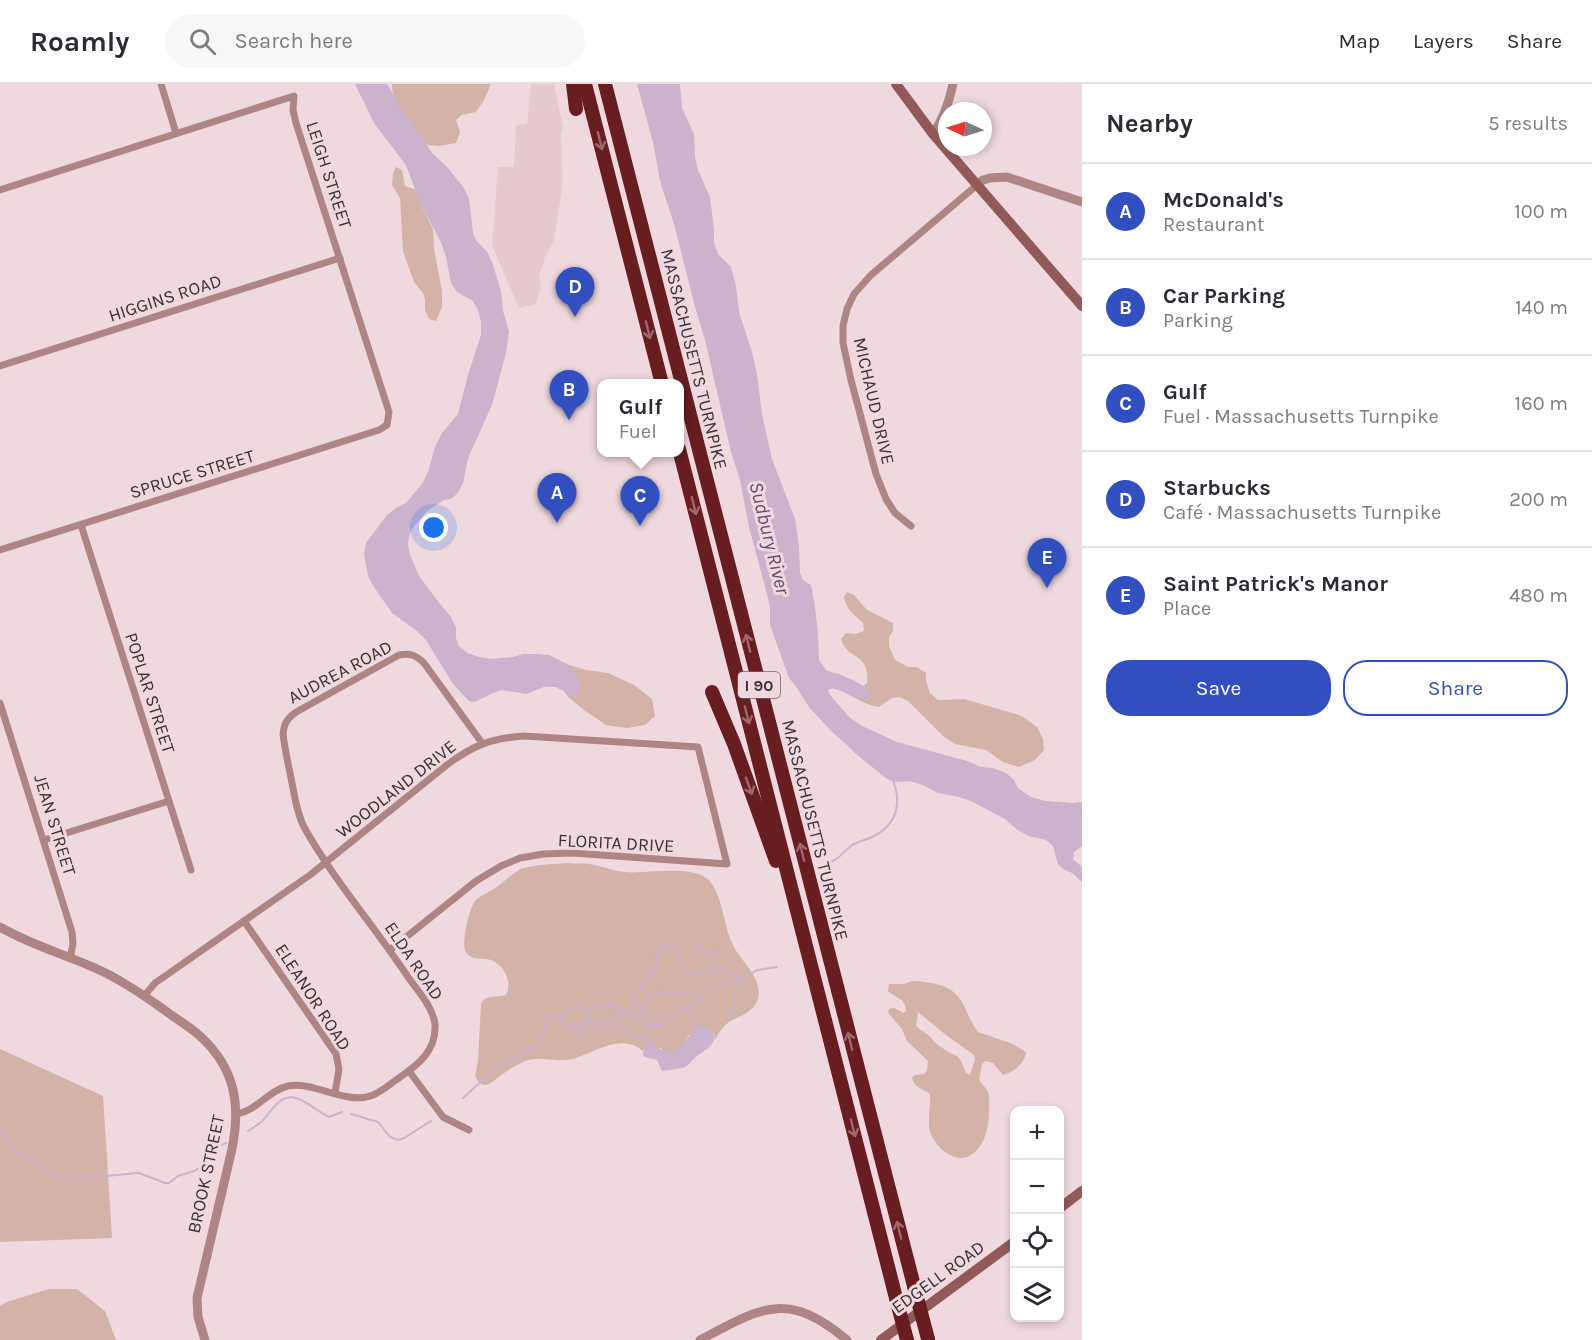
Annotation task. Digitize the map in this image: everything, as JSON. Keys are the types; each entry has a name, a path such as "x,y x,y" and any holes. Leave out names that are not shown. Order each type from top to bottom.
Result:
{"highway":[{"path":"573,84 576,109"},
{"name":"MASSACHUSETTS TURNPIKE","path":"585,84 661,379"},
{"name":"MASSACHUSETTS TURNPIKE","path":"605,84 681,379"},
{"name":"MASSACHUSETTS TURNPIKE","path":"684,391 928,1340"},
{"name":"MASSACHUSETTS TURNPIKE","path":"681,457 907,1340"},
{"path":"712,692 734,744 773,852 817,986"}],"main road":[{"path":"896,84 933,134 1082,306"},
{"path":"1064,1204 1082,1191"},
{"name":"EDGELL ROAD","path":"881,1340 1010,1245"}],"street":[{"path":"161,84 176,133"},
{"path":"933,134 947,109 953,84"},
{"name":"LEIGH STREET","path":"0,190 294,96 296,123 388,408 388,420"},
{"path":"977,185 990,178 1007,177 1082,202"},
{"name":"MICHAUD DRIVE","path":"911,526 895,513 886,499 876,474 851,380 843,343 843,326 854,294 871,275 977,185"},
{"name":"HIGGINS ROAD","path":"0,366 340,258"},
{"name":"SPRUCE STREET","path":"0,550 380,430 388,420"},
{"name":"POPLAR STREET","path":"81,525 191,870"},
{"name":"AUDREA ROAD","path":"327,862 305,828 297,806 283,734 285,722 292,714 399,655 412,654 424,663 482,743"},
{"name":"JEAN STREET","path":"0,703 72,932 73,944 70,958"},
{"name":"WOODLAND DRIVE","path":"144,996 155,982 327,862 448,764 482,743 496,739 524,736 698,747 727,864"},
{"path":"44,840 169,801"},
{"name":"FLORITA DRIVE","path":"390,950 476,881 520,858 543,854 573,853 727,864"},
{"name":"ELDA ROAD","path":"237,1114 245,1112 273,1092 287,1087 302,1086 357,1098 371,1096 409,1071 425,1058 429,1051 435,1023 428,1006 327,862"},
{"name":"ELEANOR ROAD","path":"244,921 336,1054 339,1069 335,1093"},
{"name":"BROOK STREET","path":"0,927 30,943 107,973 144,996 191,1029 210,1046 228,1073 237,1114 232,1149 197,1298 198,1317 205,1340"},
{"path":"409,1071 443,1117 469,1130"},
{"path":"700,1340 753,1313 787,1309 822,1321 847,1340"}],"shaded area":[{"path":"392,84 491,84 476,112 462,115 456,120 460,132 456,143 439,146 427,145 400,108"},
{"path":"531,84 554,84 563,127 561,137 563,181 554,241 545,257 539,277 541,285 536,304 519,308 492,245 498,167 514,167 516,125 527,124"},
{"path":"396,167 402,170 405,186 416,190 433,229 434,249 442,291 442,307 436,321 429,319 425,310 423,293 414,282 403,251 400,198 392,185"},
{"path":"847,592 854,595 867,610 893,623 889,646 895,660 908,667 917,667 926,673 930,693 938,700 964,699 1022,716 1037,727 1043,739 1044,750 1035,760 1019,767 1003,762 986,750 955,744 943,736 908,701 899,697 892,698 879,707 832,688 828,690 819,661 827,671 863,686 867,683 865,666 848,651 841,639 846,633 855,634 864,631 863,623 847,605 844,597"},
{"path":"569,665 608,673 634,685 652,699 655,716 645,725 627,728 606,725 568,697 575,697 579,681"},
{"path":"570,863 624,872 683,871 705,877 716,892 732,944 756,981 759,995 757,1001 749,1011 729,1022 715,1040 714,1033 689,1035 681,1048 669,1054 661,1048 645,1047 643,1051 626,1043 617,1044 572,1059 531,1059 507,1071 489,1084 482,1084 475,1076 481,1004 485,999 506,995 508,981 498,964 490,960 470,957 465,950 465,933 473,905 479,898 524,868"},
{"path":"921,981 946,987 959,997 978,1032 1013,1044 1026,1052 1018,1067 1003,1075 993,1063 986,1061 982,1064 979,1080 989,1094 988,1122 981,1144 974,1153 967,1157 954,1157 948,1154 937,1144 930,1132 930,1094 916,1085 912,1077 924,1074 928,1061 907,1041 902,1029 888,1010 895,1008 903,1013 906,1011 904,1003 888,991 889,984","holes":["918,1012 974,1055 970,1075 966,1073 959,1058 939,1046 917,1027"]},
{"path":"0,1049 103,1096 112,1238 0,1242"},
{"path":"49,1289 77,1289 105,1311 116,1340 0,1340 0,1306"}],"water":[{"path":"355,84 387,84 432,153 464,188 469,199 473,233 488,253 493,265 509,331 506,353 492,405 468,458 463,483 458,493 427,511 412,529 408,544 410,555 419,576 451,617 456,628 459,646 467,653 491,659 523,654 549,655 569,665 579,681 580,689 575,697 568,697 564,691 555,687 544,687 526,694 501,690 475,702 469,701 453,684 426,640 392,613 368,576 364,554 366,543 387,515 406,503 422,484 442,433 458,414 481,335 481,322 473,301 457,292 451,283 441,242 420,203 406,165 374,123"},
{"name":"Sudbury River","path":"637,84 680,84 682,108 694,134 698,170 710,197 714,243 718,254 731,267 739,312 757,374 762,414 772,459 795,519 800,573 803,580 811,585 817,623 819,661 827,671 853,680 869,690 869,697 864,698 832,688 828,690 830,695 850,718 897,742 1006,773 1014,780 1018,788 1031,797 1046,801 1082,802 1082,846 1074,852 1073,859 1082,867 1082,882 1058,864 1053,846 1046,840 1019,831 1005,819 971,801 938,793 910,781 897,782 887,779 832,732 809,707 789,678 770,625 768,598 749,527 740,480 674,224 660,181 653,142"},
{"path":"701,1026 711,1029 714,1034 713,1042 685,1067 662,1071 657,1060 643,1055 646,1046 650,1045 669,1054"}],"waterway":[{"path":"828,864 853,845 880,832 892,820 897,804 892,778"},
{"path":"697,943 704,951 715,953 716,964 719,967 732,972 740,979 734,990 735,1009 730,1019"},
{"path":"560,1017 563,1025 571,1027 593,1020 610,1021 622,1017 631,1008 635,994 655,971 658,951 662,947 668,946 678,951 683,965 694,975 705,971 713,974 723,970"},
{"path":"463,1098 497,1067 537,1046 549,1016 560,1017 575,1007 586,1009 609,1005 632,1013 642,1024 651,1028 669,1020 681,1009 692,1007 699,997 724,982 745,977 757,970 777,967"},
{"path":"636,1018 644,1014 647,998 657,993 686,994 698,997"},
{"path":"692,1007 690,1014 695,1030"},
{"path":"586,1009 592,1019"},
{"path":"644,1014 658,1025"},
{"path":"571,1027 578,1031 601,1026 623,1027 633,1037 647,1040"},
{"path":"647,1026 645,1037 655,1045"},
{"path":"248,1131 261,1122 283,1099 293,1097 299,1099 329,1117 342,1112"},
{"path":"351,1114 378,1122 390,1137 398,1140 431,1121"},
{"path":"0,1133 5,1135 13,1149 61,1180 139,1173 169,1183 178,1176 201,1167 221,1145 226,1143"}],"place":[{"name":"Starbucks","path":"575,317"},
{"name":"Car Parking","path":"569,420"},
{"name":"McDonald's","path":"557,523"},
{"name":"Gulf","path":"640,526"},
{"name":"Saint Patrick's Manor","path":"1047,588"}]}
